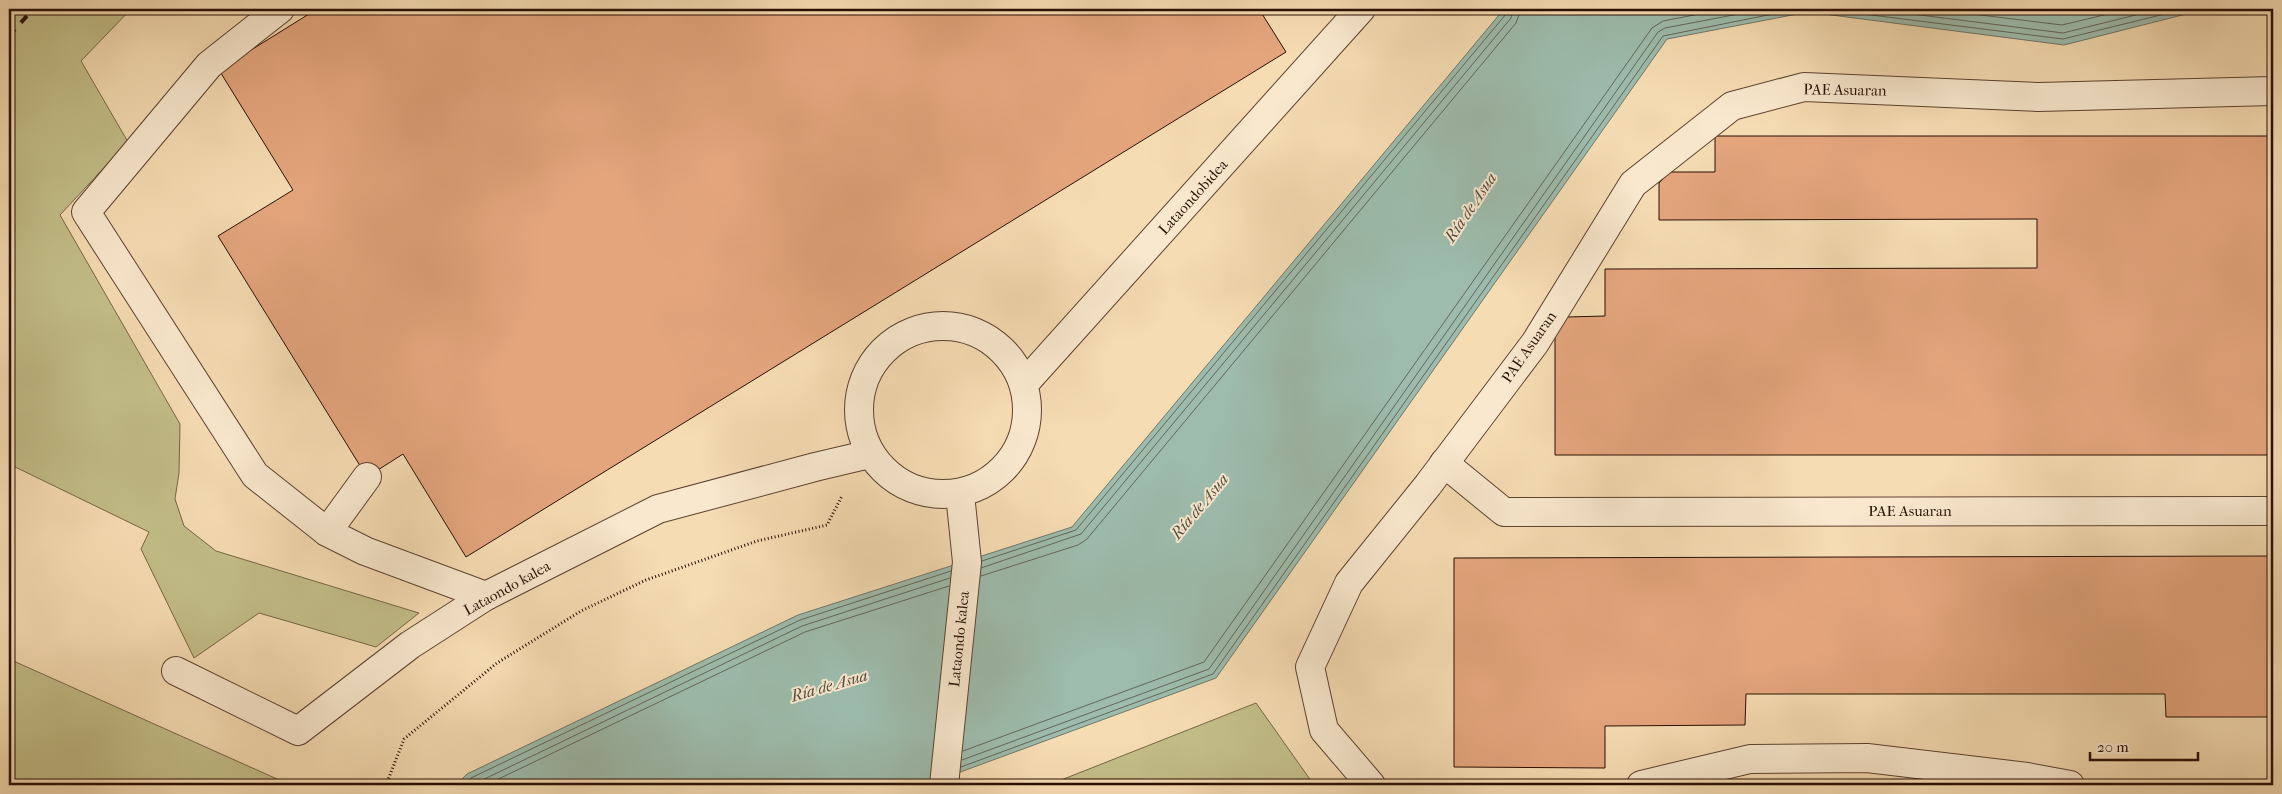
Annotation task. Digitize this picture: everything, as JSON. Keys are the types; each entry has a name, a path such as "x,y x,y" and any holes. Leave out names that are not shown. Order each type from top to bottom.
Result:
{"street":[{"path":"280,9 209,65 86,212 255,475 327,532 365,551 486,596"},
{"name":"Lataondobidea","path":"1024,384 1362,9"},
{"name":"PAE Asuaran","path":"1371,785 1324,730 1310,667 1349,583 1444,463 1535,343 1633,184 1732,106 1804,87 2038,97 2273,91"},
{"path":"951,326 975,331 996,344 1013,362 1024,384 1028,412 1023,440 1008,464 987,483 960,494 934,495 909,488 887,474 870,454 860,429 858,402 866,375 880,353 901,336 926,327 951,326"},
{"name":"Lataondo kalea","path":"176,671 298,731 410,645 486,596 658,509 870,454"},
{"name":"PAE Asuaran","path":"1444,463 1504,512 2273,511"},
{"path":"327,532 366,477"},
{"name":"Lataondo kalea","path":"944,785 967,562 960,494"},
{"path":"1641,785 1750,759 1867,758 2070,785"}],"path":[{"path":"386,785 404,739 498,663 581,611 646,580 757,541 827,525 842,496"}],"shaded area":[{"path":"9,9 131,9 81,61 128,142 60,215 180,424 179,473 175,499 184,526 216,551 419,613 376,647 259,613 194,658 141,549 149,532 9,464"},
{"path":"9,659 286,783 291,785 9,785"},
{"path":"1256,703 1314,785 1051,785 1051,784"}],"water":[{"name":"Ría de Asua","path":"1504,9 2206,9 2064,45 1808,12 1667,39 1216,678 925,785 456,785 467,774 798,615 1072,527"}],"building":[{"path":"317,9 1259,9 1286,52 466,557 403,454 367,477 218,236 293,190 219,70"},
{"path":"1715,136 2273,136 2273,455 1555,455 1555,329 1567,317 1605,316 1605,269 2037,268 2037,219 1659,220 1659,183 1670,172 1715,172"},
{"path":"2273,556 2273,717 2166,717 2165,694 1746,694 1745,725 1605,726 1605,768 1454,767 1454,558"}],"railway":[{"path":"9,36 33,9"}]}
